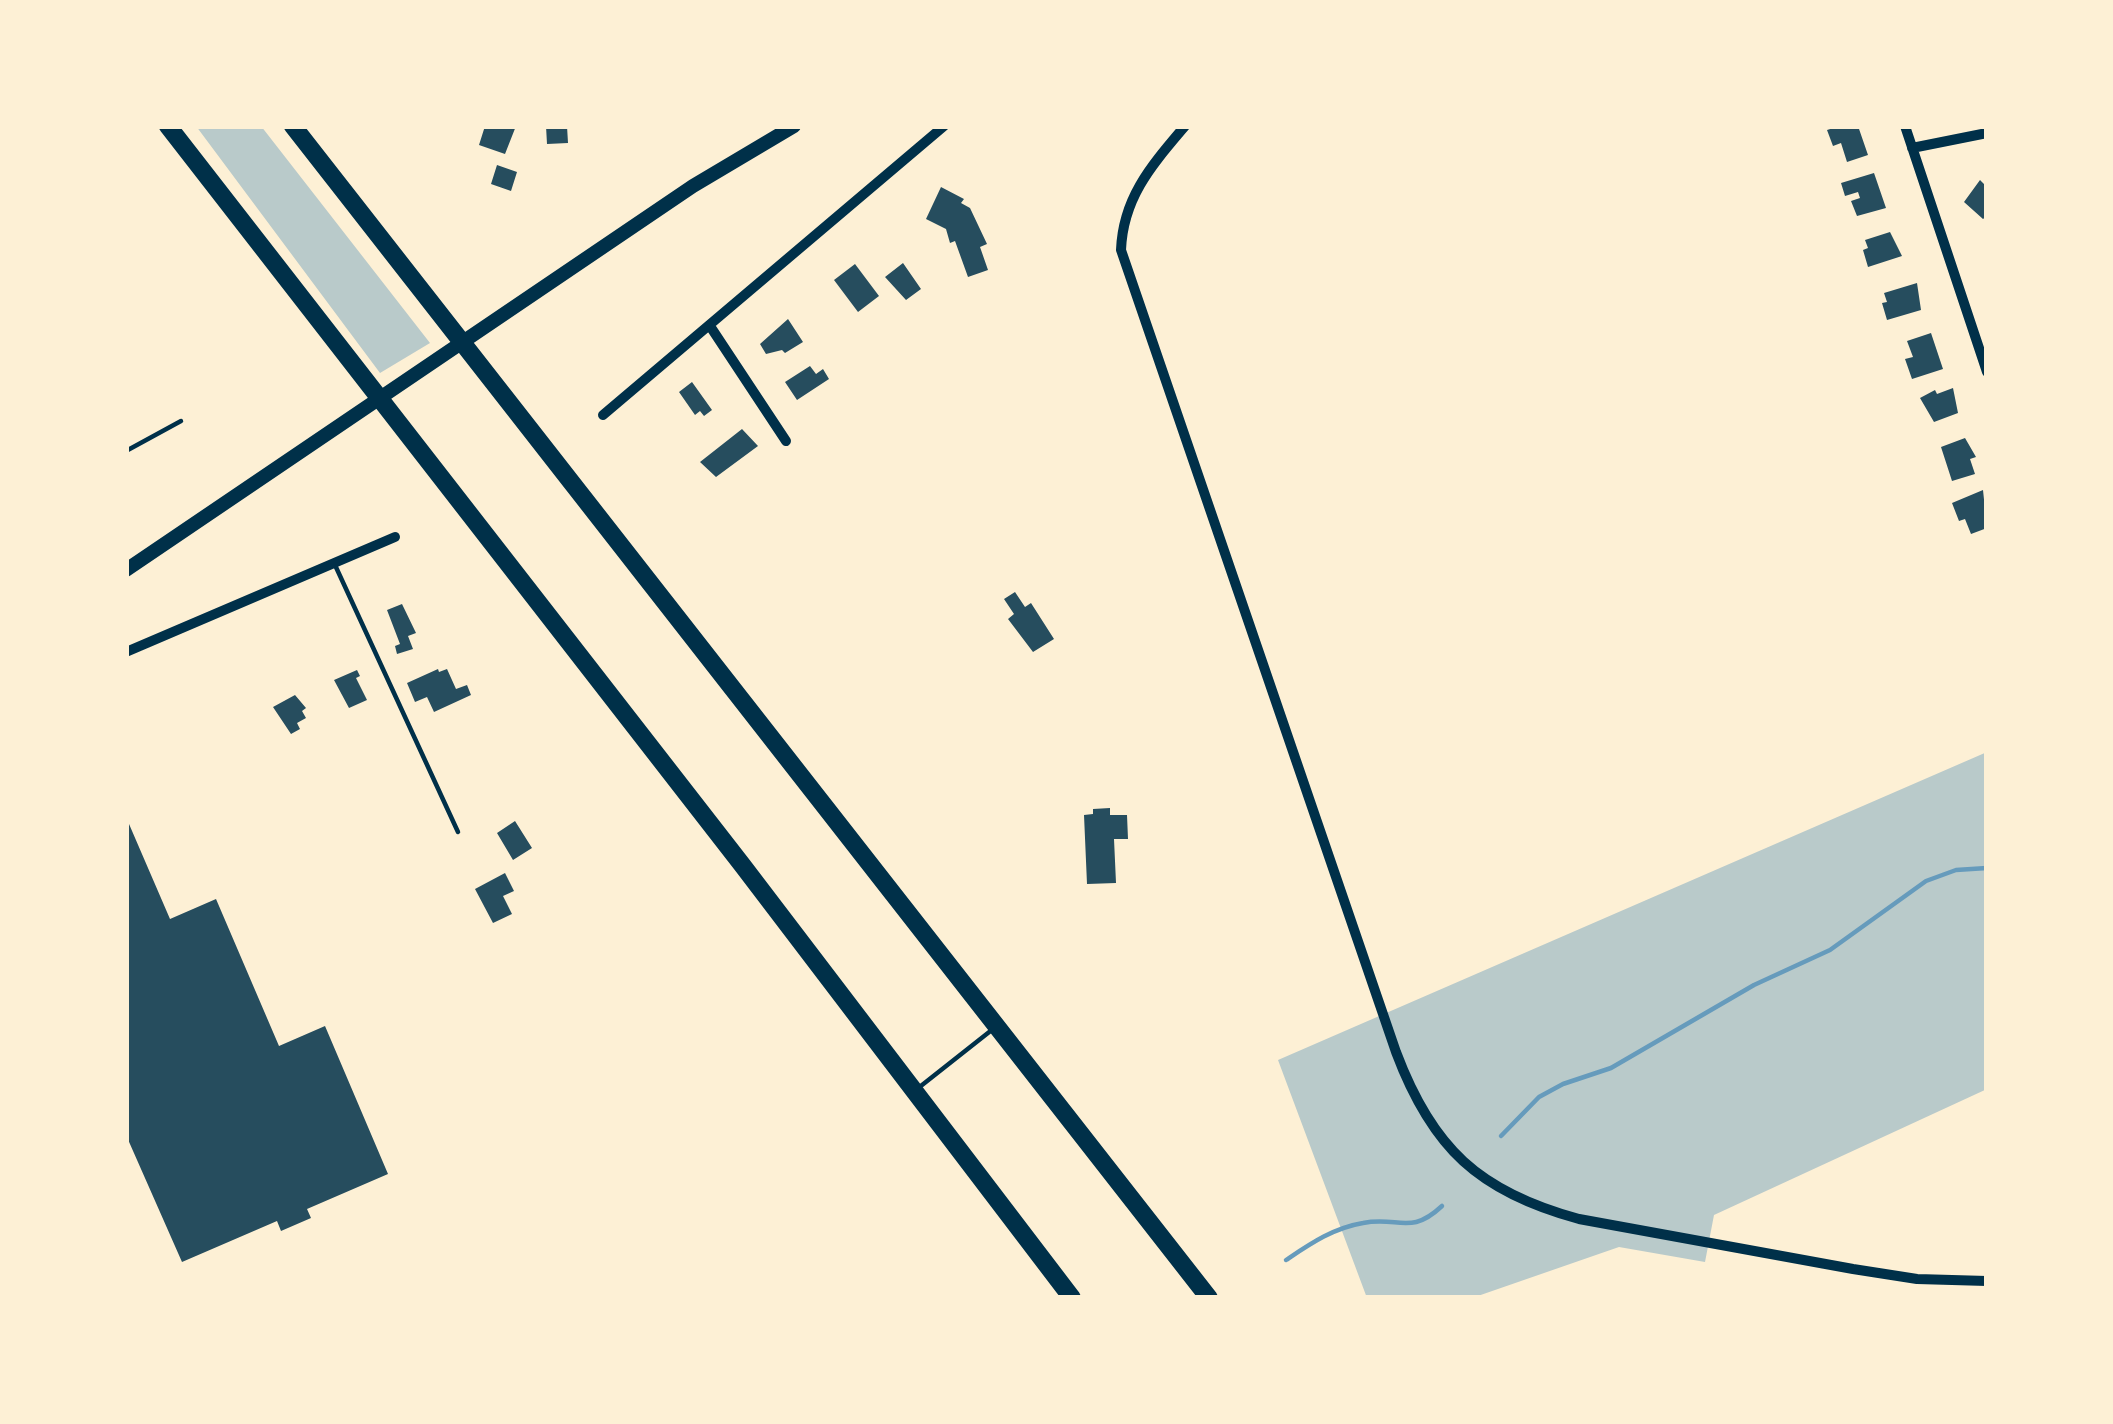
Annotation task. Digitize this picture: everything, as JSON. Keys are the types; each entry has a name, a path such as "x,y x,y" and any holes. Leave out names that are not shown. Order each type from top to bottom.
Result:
{"highway":[{"path":"168,126 1072,1298"},
{"path":"293,126 1209,1298"}],"street":[{"path":"126,570 693,186 794,126"},
{"path":"604,416 944,126"},
{"path":"1185,126 1130,197 1121,250 1396,1052 1414,1099 1437,1134 1469,1167 1504,1192 1579,1219 1896,1276 1987,1281"},
{"path":"1905,126 1987,372"},
{"path":"1912,148 1987,133"},
{"path":"710,326 786,441"},
{"path":"126,652 395,537"}],"lane":[{"path":"126,452 181,421"},
{"path":"335,565 458,832"},
{"path":"914,1091 997,1025"}],"shaded area":[{"path":"196,126 261,126 430,343 380,373"},
{"path":"1987,752 1987,1089 1714,1215 1705,1262 1619,1247 1472,1298 1367,1298 1278,1060"}],"building":[{"path":"485,126 516,126 505,154 479,145"},
{"path":"546,126 567,126 568,143 547,144"},
{"path":"1858,126 1868,155 1847,162 1841,143 1833,146 1827,130"},
{"path":"497,165 517,172 511,191 491,184"},
{"path":"1874,173 1886,208 1857,216 1851,201 1860,198 1858,192 1845,196 1841,183"},
{"path":"1980,180 1987,187 1983,219 1964,202"},
{"path":"941,187 964,199 961,203 970,208 987,244 980,247 988,270 968,277 955,241 950,243 946,229 926,219"},
{"path":"1890,232 1902,256 1868,267 1865,240"},
{"path":"903,263 921,289 906,300 885,277"},
{"path":"855,264 879,296 858,312 834,280"},
{"path":"1917,283 1921,310 1887,320 1884,293"},
{"path":"788,319 803,342 785,353 766,354 760,344"},
{"path":"1931,333 1943,369 1912,379 1905,359 1913,357 1907,341"},
{"path":"810,366 816,374 823,369 829,379 797,400 785,382"},
{"path":"692,382 712,410 704,416 700,411 695,415 679,392"},
{"path":"1953,388 1958,413 1934,422 1920,398"},
{"path":"742,429 758,446 716,477 700,462"},
{"path":"1965,438 1976,457 1970,459 1975,474 1952,481 1941,447"},
{"path":"1983,490 1987,528 1971,534 1952,503"},
{"path":"1015,592 1025,607 1031,603 1054,639 1033,652 1008,619 1014,614 1004,599"},
{"path":"402,604 416,633 408,636 413,649 397,654 395,646 400,644 387,610"},
{"path":"447,669 456,689 467,685 471,695 434,712 427,697 415,702 407,683"},
{"path":"357,670 367,700 349,708 334,680"},
{"path":"295,695 306,708 302,711 306,718 291,734 273,707"},
{"path":"1110,808 1110,815 1127,815 1128,839 1114,839 1116,883 1087,884 1084,815"},
{"path":"126,817 170,919 216,899 279,1046 325,1026 388,1174 307,1209 311,1218 281,1231 277,1221 182,1262 126,1135"},
{"path":"515,821 532,848 513,860 497,833"},
{"path":"505,873 514,891 503,896 512,914 493,923 475,889"}],"waterway":[{"path":"1501,1136 1539,1097 1611,1068 1754,985 1830,950 1926,881 1956,870 1987,868"},
{"path":"1286,1260 1342,1229 1375,1221 1412,1223 1442,1206"}]}
